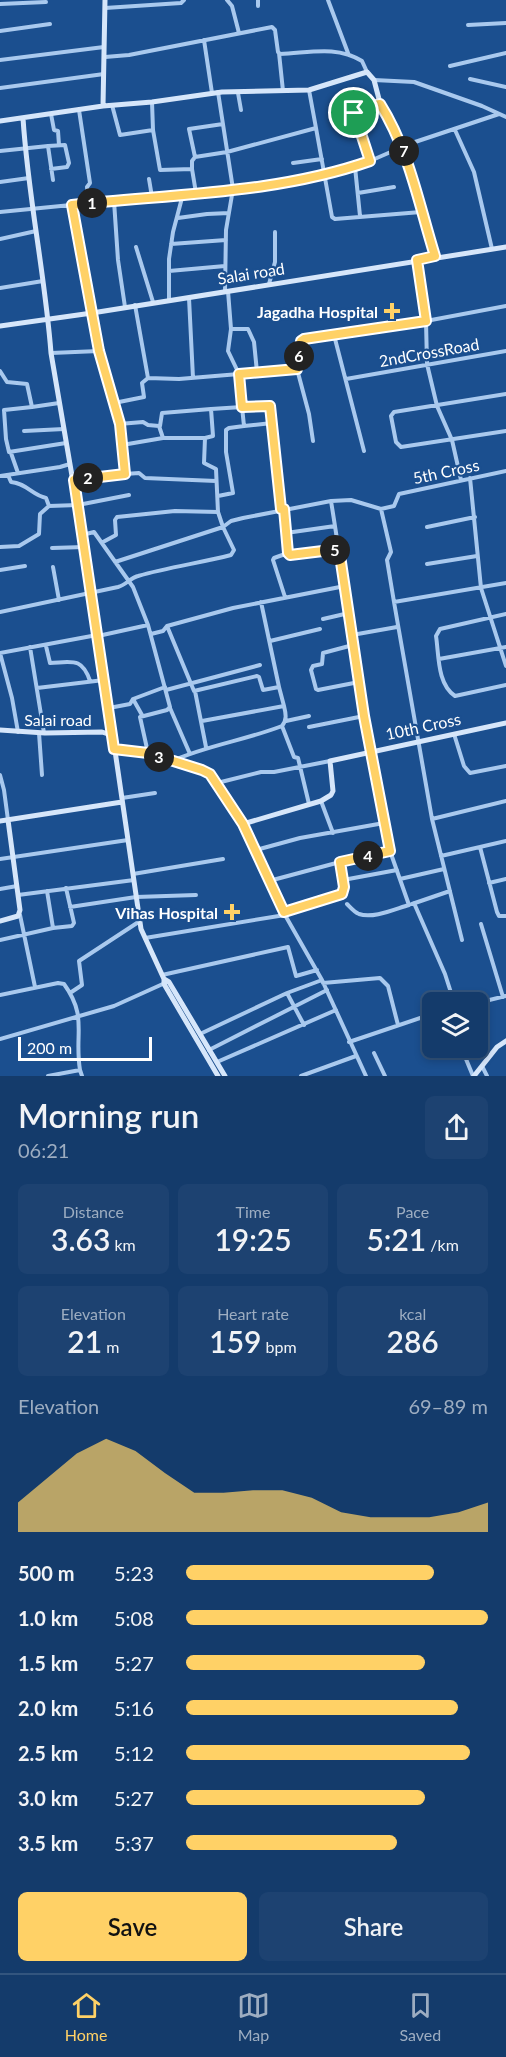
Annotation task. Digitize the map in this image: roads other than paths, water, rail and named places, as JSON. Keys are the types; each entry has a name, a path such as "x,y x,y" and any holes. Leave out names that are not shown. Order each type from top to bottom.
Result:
{"street":[{"path":"103,106 105,0"},
{"path":"105,8 154,6 181,3 184,0"},
{"path":"227,0 232,6 238,33"},
{"path":"328,0 348,53"},
{"path":"0,4 46,2"},
{"path":"468,25 506,22"},
{"path":"0,31 50,24"},
{"path":"105,57 129,55 272,27 275,30 279,53 283,91"},
{"path":"204,40 223,124 233,189 225,266 231,329 228,351 239,374 244,426"},
{"path":"0,60 104,47"},
{"path":"279,53 321,49 348,53 363,61 367,72 374,80 380,104 403,147 435,256"},
{"path":"450,66 506,53"},
{"path":"0,121 215,93 309,90 367,72"},
{"path":"0,88 105,74"},
{"path":"470,79 506,87"},
{"path":"374,80 414,82 506,118"},
{"path":"309,90 332,217 335,219 421,212"},
{"path":"238,93 241,110"},
{"path":"152,102 153,130 160,170 192,168"},
{"path":"370,161 354,112 356,109 380,104"},
{"path":"112,105 120,135 153,130"},
{"path":"79,110 90,183 87,187 89,203"},
{"path":"51,114 54,130 58,131 59,145"},
{"path":"0,212 233,189 325,176 499,114"},
{"path":"23,118 25,149 49,319 51,353 92,593 140,921 144,939 165,980 225,1076"},
{"path":"196,193 192,168 192,161 195,157 189,129 223,124"},
{"path":"195,157 227,152 316,128"},
{"path":"455,130 474,172 492,249"},
{"path":"0,152 65,145 68,166 51,169"},
{"path":"48,146 53,180"},
{"path":"293,163 322,159"},
{"path":"355,167 360,216"},
{"path":"0,182 30,178"},
{"path":"149,179 152,197"},
{"path":"358,193 394,187"},
{"path":"170,300 171,244 183,194"},
{"path":"114,201 118,260 125,307"},
{"path":"72,205 99,351 120,424 125,474"},
{"path":"178,218 229,213"},
{"path":"0,239 36,231"},
{"path":"269,284 275,262 275,232"},
{"path":"171,244 226,240"},
{"path":"136,247 153,302"},
{"name":"Salai road","path":"0,326 435,256 506,247"},
{"path":"417,260 426,321 427,364 438,406 452,440 461,480"},
{"path":"169,271 225,266"},
{"path":"0,280 1,288 43,281"},
{"path":"189,297 193,378"},
{"path":"135,305 148,378"},
{"path":"313,441 309,414 297,369 302,340 506,306"},
{"path":"231,329 248,329 254,342 257,372"},
{"path":"334,335 364,451"},
{"path":"51,353 99,351"},
{"name":"2ndCrossRoad","path":"346,379 506,351"},
{"path":"114,403 144,397 142,383 148,378 193,378 297,369"},
{"path":"0,371 8,382 27,384 32,407"},
{"path":"506,394 393,413 391,416 396,442 401,447 506,431"},
{"path":"18,473 14,458 3,436 2,410 59,403"},
{"path":"163,438 160,426 162,413 269,405 288,553"},
{"path":"123,445 163,438 213,436 211,409"},
{"path":"120,424 143,422 160,426"},
{"path":"218,496 233,493 226,452 226,430 272,423"},
{"path":"24,431 64,429"},
{"path":"0,612 92,593 123,585 131,578 157,570 197,564 231,555 234,550 218,512 215,467 204,463 205,438"},
{"path":"11,453 66,442"},
{"path":"0,476 60,467 71,463"},
{"name":"5th Cross","path":"381,509 394,506 399,494 506,471"},
{"path":"74,480 139,473 145,478 216,481"},
{"path":"8,475 11,482 23,484 36,495 46,498 49,506"},
{"path":"470,478 481,588 506,666"},
{"path":"0,547 19,546 39,534 40,514 49,506 78,505 129,495"},
{"path":"115,562 223,527 231,521 282,509 351,500 381,509 391,552 387,560 432,819 462,940"},
{"path":"331,501 364,716 390,851 400,879 445,974 451,992"},
{"path":"103,542 116,535 115,520 117,517 175,511 218,512"},
{"path":"427,527 475,517"},
{"path":"286,533 335,526"},
{"path":"82,535 94,532 133,586 151,634 170,707 190,754"},
{"path":"52,548 84,547"},
{"path":"285,597 274,558 288,553 290,555 339,549"},
{"path":"427,564 477,556"},
{"path":"0,570 25,566"},
{"path":"53,567 59,600"},
{"path":"394,602 506,584"},
{"path":"151,634 163,631 167,626 261,602 345,586"},
{"path":"261,602 284,706 285,722"},
{"path":"323,619 349,613"},
{"path":"506,614 440,629 436,636 443,682 448,692 455,696 506,685"},
{"path":"18,733 12,698 0,653 148,625"},
{"path":"352,635 393,628 398,625"},
{"path":"167,626 190,684 195,691 206,747"},
{"path":"270,641 321,629"},
{"path":"353,645 323,653 322,664 313,666 311,670 318,690 360,682"},
{"path":"46,646 49,662 80,664 85,668 90,681"},
{"path":"30,647 42,733 42,775"},
{"path":"440,659 506,647"},
{"path":"108,708 130,704 134,699 165,689 260,665"},
{"path":"195,691 256,676 259,677 263,690 279,687"},
{"path":"37,688 104,680"},
{"path":"134,699 142,715 140,718 148,753"},
{"path":"202,721 284,706"},
{"path":"142,715 170,707"},
{"path":"172,761 206,747 257,735 282,726 285,722 309,716"},
{"path":"309,727 364,716"},
{"name":"10th Cross","path":"330,761 506,723"},
{"path":"282,726 294,757 298,758 309,804"},
{"name":"Salai road","path":"0,730 18,733 102,732 113,739"},
{"path":"454,734 464,766 470,773 506,766"},
{"path":"114,749 148,753 202,770 210,774 217,783 243,824 284,913 327,990 366,1076"},
{"path":"217,783 261,772 274,772 330,761 333,791 331,795 321,801 243,824"},
{"path":"0,775 19,913 35,987"},
{"path":"0,821 155,793"},
{"path":"321,801 333,833"},
{"path":"432,819 506,801"},
{"path":"255,850 300,838 384,823"},
{"path":"0,859 128,840"},
{"path":"441,856 506,840"},
{"path":"480,847 498,915 506,916"},
{"path":"269,881 390,851"},
{"path":"18,895 133,877 223,859"},
{"path":"144,939 284,913 340,895 344,887 340,862"},
{"path":"400,879 444,869"},
{"path":"342,880 397,870"},
{"path":"489,883 506,879"},
{"path":"0,889 17,886"},
{"path":"0,940 74,925 66,888"},
{"path":"47,891 53,928"},
{"path":"347,904 357,913 366,914 392,910 450,891"},
{"path":"70,907 136,897 196,895"},
{"path":"0,921 15,917 19,913"},
{"path":"70,993 81,987 83,983 80,961 140,921"},
{"path":"481,924 504,996 488,1000"},
{"path":"0,1039 114,1006 165,980 288,947 296,976 317,970"},
{"path":"200,1034 287,993 322,982 367,978 380,978 388,986 398,1025"},
{"path":"165,980 209,1050 218,1076"},
{"path":"0,995 58,983 64,984 80,1017 78,1039 82,1076"},
{"path":"209,1050 327,990"},
{"path":"287,993 304,1025"},
{"path":"213,1059 304,1025 336,1010"},
{"path":"349,1042 422,1017"},
{"path":"466,1058 473,1076 497,1047 506,1041"},
{"path":"374,1053 385,1076"},
{"path":"301,1076 356,1056"},
{"path":"482,1066 487,1076"},
{"path":"48,1076 80,1070"}],"place":[{"name":"Jagadha Hospital","path":"392,311"},
{"name":"Vihas Hospital","path":"232,912"}]}
